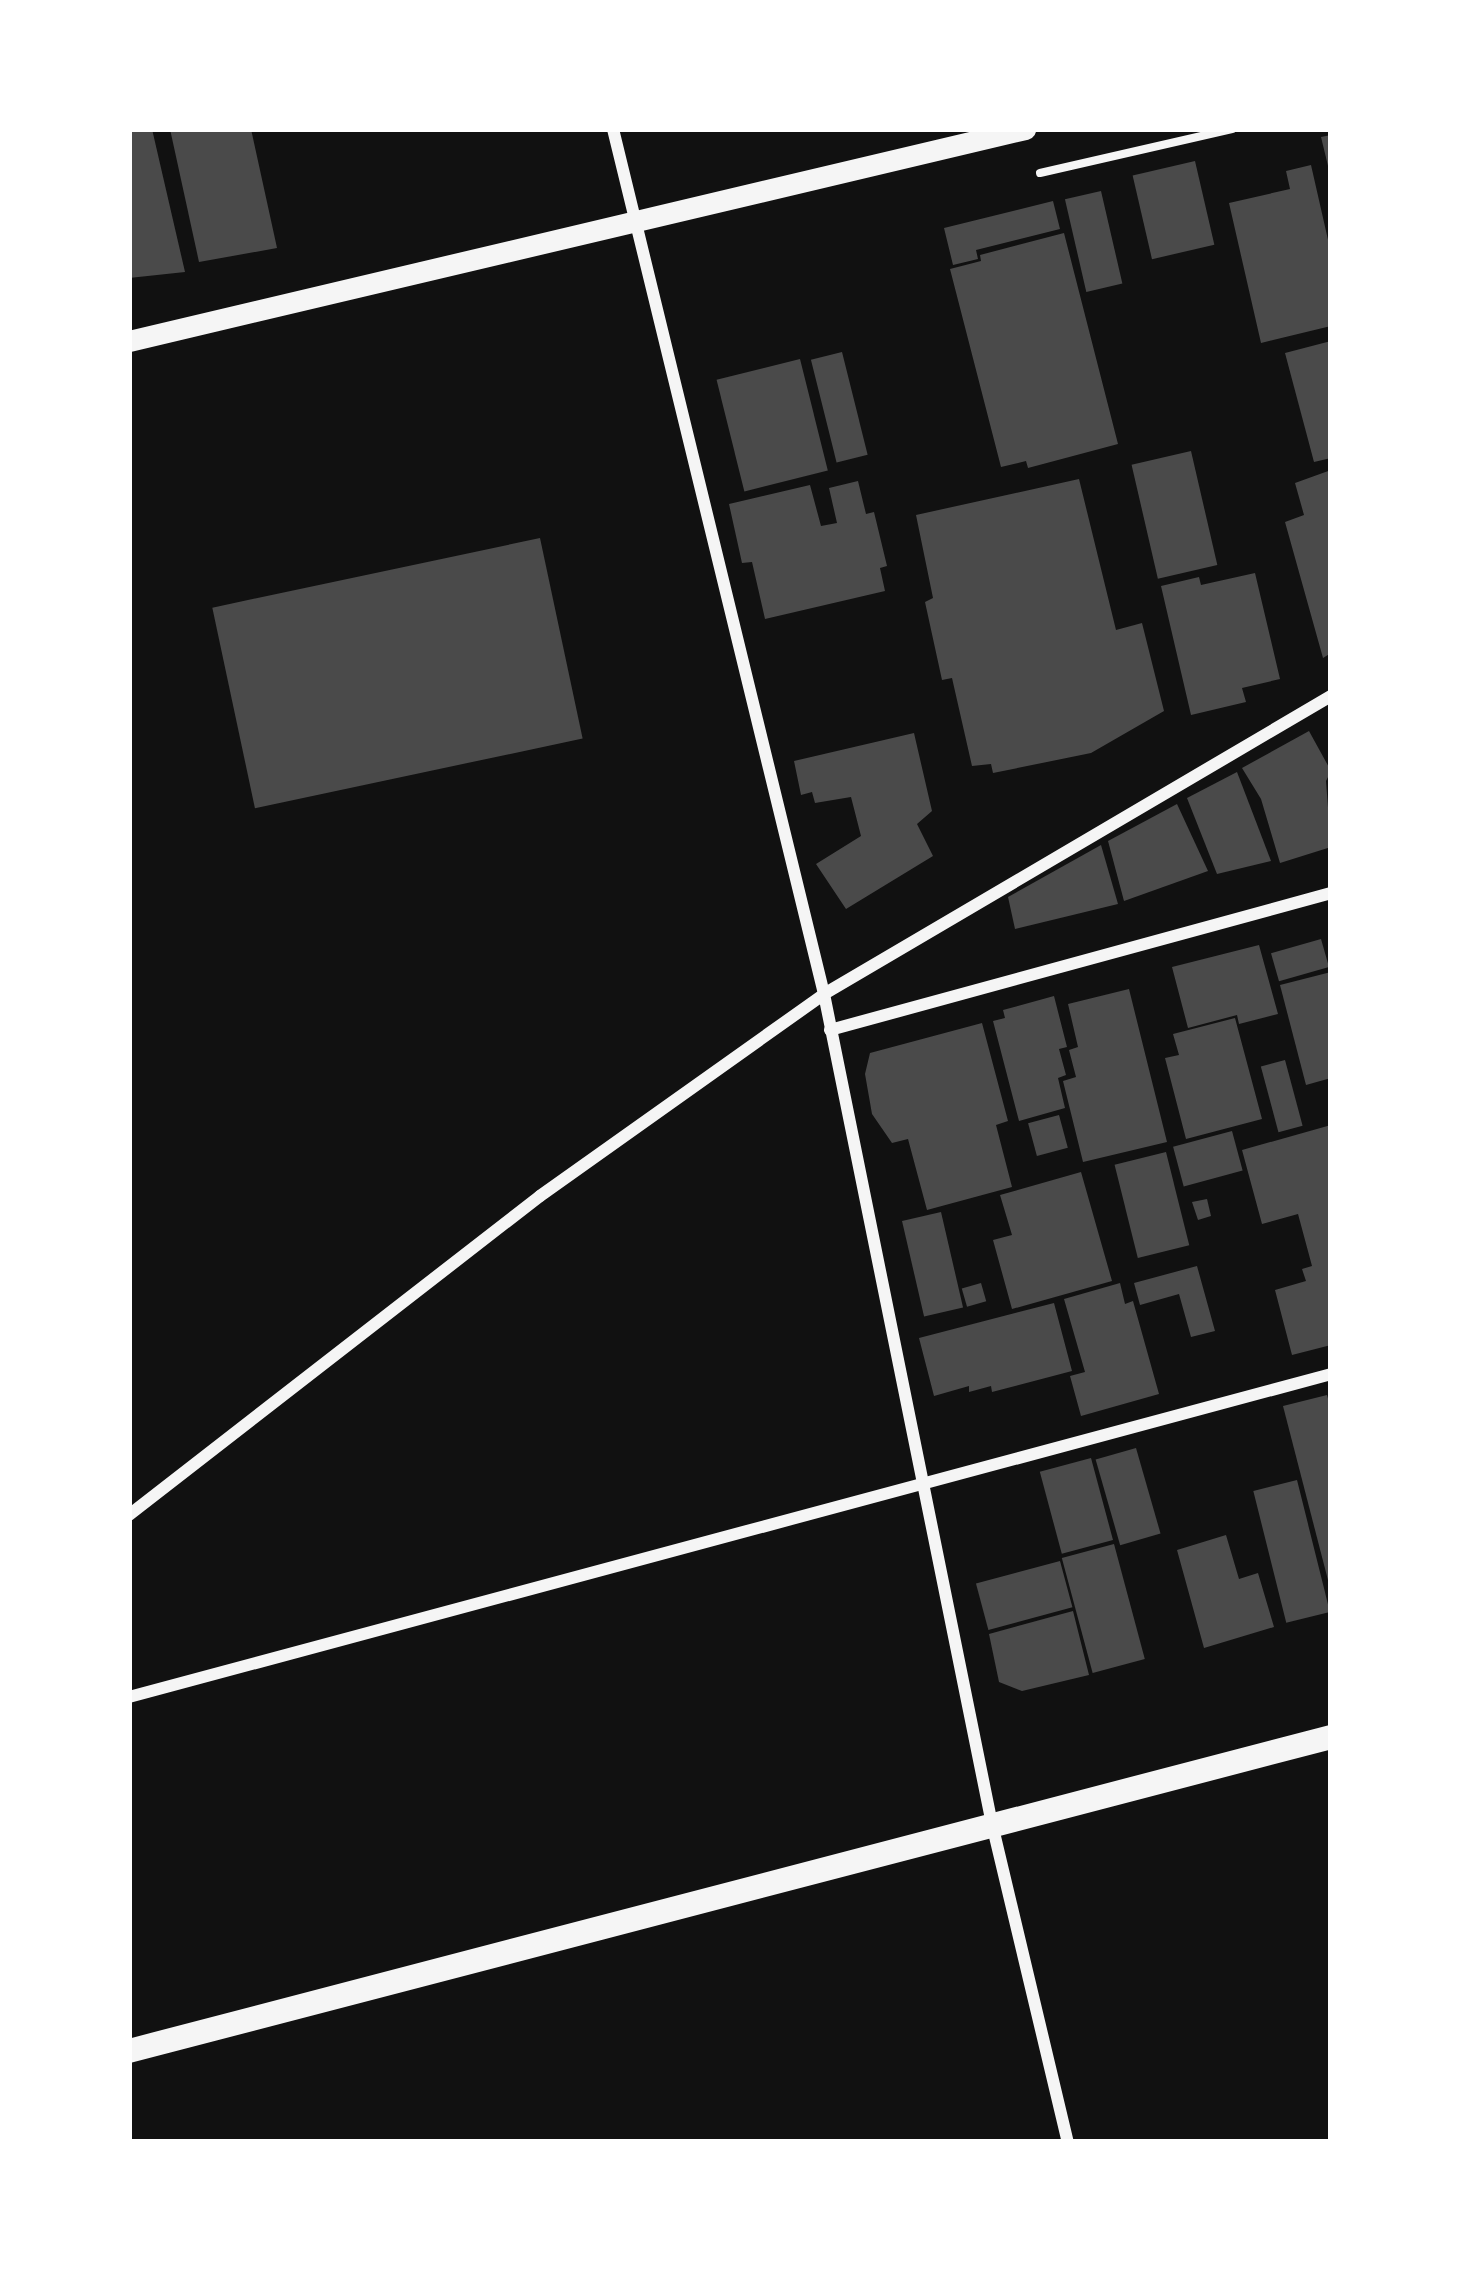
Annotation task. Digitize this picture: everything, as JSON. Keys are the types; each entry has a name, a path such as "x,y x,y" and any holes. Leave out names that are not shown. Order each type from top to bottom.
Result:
{"main road":[{"path":"129,2050 1331,1738"}],"street":[{"path":"614,129 824,994 927,1484 992,1824 1068,2142"},
{"path":"129,341 1025,129"},
{"path":"129,1515 540,1196 824,994 1331,696"},
{"path":"830,1030 1331,893"},
{"path":"129,1697 1331,1374"}],"building":[{"path":"129,129 152,129 185,272 129,278"},
{"path":"170,129 251,129 277,248 199,262"},
{"path":"1331,135 1331,170 1329,170 1321,137"},
{"path":"1195,161 1214,245 1152,259 1133,175"},
{"path":"1311,165 1331,253 1331,326 1261,343 1229,203 1290,189 1286,171"},
{"path":"1101,191 1122,284 1086,292 1065,199"},
{"path":"1053,201 1060,229 976,250 978,259 953,265 944,228"},
{"path":"1064,233 1118,444 1028,468 1026,461 1001,467 950,269 981,261 980,255"},
{"path":"1331,341 1331,458 1314,462 1285,353"},
{"path":"842,352 868,455 837,463 811,360"},
{"path":"800,359 828,471 744,491 717,380"},
{"path":"1191,451 1217,565 1158,579 1132,465"},
{"path":"1331,470 1331,653 1323,658 1285,522 1304,515 1295,483"},
{"path":"1079,479 1116,630 1142,623 1164,711 1091,753 993,773 991,764 972,766 952,678 942,680 925,602 933,598 916,515"},
{"path":"858,481 866,514 874,512 887,566 880,568 885,591 765,619 752,562 742,563 729,504 810,485 821,526 837,523 829,488"},
{"path":"540,538 583,739 255,808 212,608"},
{"path":"1255,573 1280,679 1242,688 1246,702 1191,715 1161,586 1199,577 1201,585"},
{"path":"1309,731 1331,771 1326,781 1331,847 1280,863 1261,799 1242,768"},
{"path":"914,733 932,811 917,824 933,856 846,909 816,864 861,836 851,797 815,803 812,792 801,795 794,761"},
{"path":"1237,772 1271,861 1217,874 1187,798"},
{"path":"1177,804 1208,871 1124,901 1108,841"},
{"path":"1101,845 1118,904 1015,929 1008,897"},
{"path":"1321,939 1329,967 1279,981 1271,953"},
{"path":"1259,945 1278,1014 1239,1024 1237,1015 1188,1028 1172,967"},
{"path":"1331,972 1331,1078 1306,1085 1280,985"},
{"path":"1129,989 1167,1142 1083,1162 1063,1081 1076,1077 1069,1050 1078,1047 1068,1004"},
{"path":"1054,996 1067,1047 1059,1049 1066,1075 1058,1078 1065,1108 1019,1121 993,1021 1005,1018 1003,1010"},
{"path":"1235,1018 1262,1119 1186,1139 1165,1058 1179,1055 1173,1034"},
{"path":"982,1023 1008,1121 996,1125 1012,1187 927,1210 908,1139 892,1143 872,1114 865,1074 870,1053"},
{"path":"1285,1060 1303,1126 1278,1132 1261,1066"},
{"path":"1059,1115 1068,1148 1037,1156 1028,1123"},
{"path":"1331,1125 1331,1345 1292,1355 1275,1290 1306,1281 1302,1269 1312,1266 1298,1214 1262,1224 1242,1150"},
{"path":"1232,1131 1243,1171 1184,1186 1173,1147"},
{"path":"1166,1152 1189,1245 1138,1258 1115,1165"},
{"path":"1081,1172 1112,1281 1012,1309 993,1240 1012,1235 1000,1195"},
{"path":"1207,1199 1211,1216 1198,1220 1192,1202"},
{"path":"941,1212 963,1307 924,1316 902,1221"},
{"path":"1197,1266 1215,1331 1191,1337 1179,1294 1140,1305 1134,1283"},
{"path":"981,1283 986,1301 967,1307 962,1289"},
{"path":"1120,1283 1125,1304 1133,1301 1159,1394 1081,1416 1070,1376 1085,1372 1064,1299"},
{"path":"1054,1303 1072,1371 992,1392 991,1386 969,1392 969,1386 934,1396 919,1338"},
{"path":"1327,1395 1331,1410 1329,1584 1283,1406"},
{"path":"1136,1448 1161,1534 1120,1545 1096,1460"},
{"path":"1091,1458 1113,1540 1062,1554 1040,1472"},
{"path":"1297,1480 1330,1612 1286,1623 1253,1491"},
{"path":"1226,1535 1239,1579 1258,1573 1274,1627 1204,1648 1177,1550"},
{"path":"1114,1544 1145,1659 1093,1673 1062,1558"},
{"path":"1060,1561 1072,1607 988,1630 976,1584"},
{"path":"1073,1611 1089,1675 1022,1691 999,1682 989,1634"}]}
